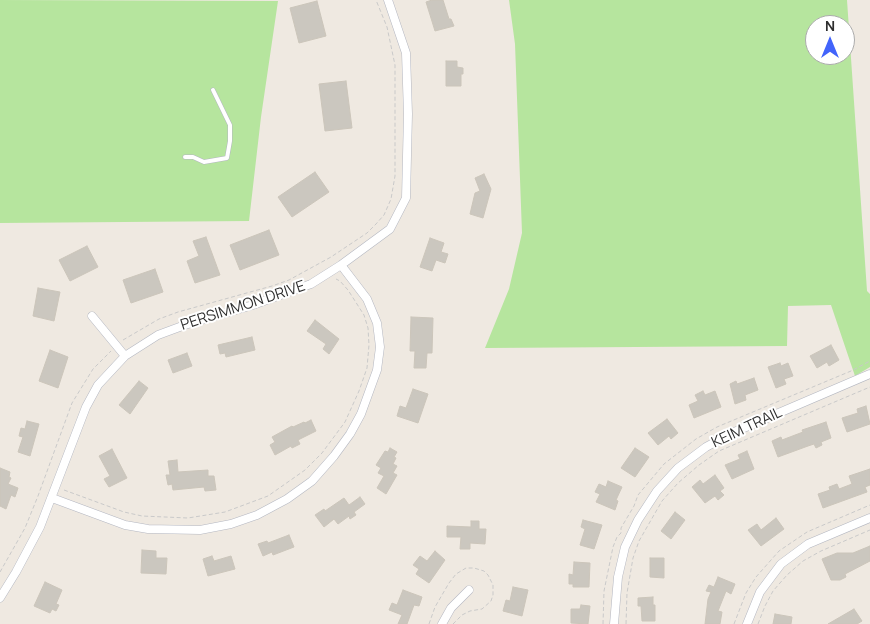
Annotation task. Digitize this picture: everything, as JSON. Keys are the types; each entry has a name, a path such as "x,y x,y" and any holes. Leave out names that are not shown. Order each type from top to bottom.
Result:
{"street":[{"name":"PERSIMMON DRIVE","path":"0,598 28,551 52,498 86,407 98,384 125,356 158,335 253,305 311,284 341,265 390,229 406,198 408,114 406,53 388,0"},
{"path":"52,498 125,525 148,530 200,530 231,524 257,515 287,499 312,481 350,434 361,414 377,370 380,347 377,323 367,298 341,265"},
{"path":"92,316 125,356"},
{"name":"KEIM TRAIL","path":"614,624 618,577 625,547 638,520 656,491 678,468 706,447 732,432 870,374"},
{"path":"746,624 760,592 781,564 808,544 870,518"},
{"path":"442,624 451,608 469,590"}],"lane":[{"path":"185,157 193,157 204,162 227,158 230,125 213,90"}],"path":[{"path":"0,572 25,528 72,403 93,369 116,345 159,319 289,280 331,257 376,224 388,206 395,181 395,66 388,27 376,0"},
{"path":"61,488 124,512 142,516 188,518 226,512 268,496 305,470 322,453 345,422 359,391 369,356 368,328 364,315 348,290 334,276"},
{"path":"603,624 604,591 613,547 621,534 621,528 638,495 664,464 696,438 717,427 870,362"},
{"path":"626,624 626,593 633,558 639,541 662,501 678,483 699,464 719,451 870,387"},
{"path":"758,624 765,606 774,591 787,575 803,561 821,551 870,530"}],"green space":[{"path":"0,0 278,1 261,117 249,221 0,223"},
{"path":"509,0 847,0 848,15 805,15 805,65 851,65 867,291 870,294 870,367 855,376 831,305 788,306 787,346 485,348 509,289 522,233 515,44"}],"building":[{"path":"443,0 449,19 451,19 454,26 435,31 426,2"},
{"path":"317,1 326,36 299,43 290,8"},
{"path":"446,61 457,61 457,67 463,68 461,86 446,86"},
{"path":"346,81 352,128 325,131 319,84"},
{"path":"315,172 329,192 292,217 278,197"},
{"path":"484,174 491,189 483,218 470,214 475,193 480,191 475,178"},
{"path":"269,230 279,255 240,270 230,245"},
{"path":"206,237 220,275 195,283 187,261 199,256 193,241"},
{"path":"430,238 444,243 441,252 448,254 445,263 436,260 432,271 420,267"},
{"path":"87,246 98,267 70,281 59,260"},
{"path":"155,269 163,292 131,303 123,280"},
{"path":"38,288 60,292 54,321 33,316"},
{"path":"411,317 433,318 432,353 427,353 426,368 414,368 415,351 410,351"},
{"path":"315,320 339,339 329,354 323,349 326,344 307,331"},
{"path":"252,337 255,350 226,357 225,353 220,354 218,345"},
{"path":"831,345 839,360 829,366 827,362 817,368 810,356"},
{"path":"50,350 68,357 58,388 39,381"},
{"path":"187,353 192,366 173,373 168,360"},
{"path":"780,363 781,366 788,363 793,376 784,379 786,384 776,388 768,367"},
{"path":"754,378 758,390 745,395 746,400 735,404 730,384 736,381 737,384"},
{"path":"139,381 148,388 130,414 119,405"},
{"path":"413,389 428,394 418,423 397,416 400,406 406,408"},
{"path":"703,391 705,395 715,391 721,407 694,418 689,405 698,401 695,395"},
{"path":"866,406 870,424 847,432 842,418 858,413 857,409"},
{"path":"667,419 678,433 671,439 669,436 658,445 648,433"},
{"path":"311,420 316,431 298,440 300,444 292,448 291,446 275,455 270,445 275,442 272,437 292,426"},
{"path":"27,421 39,424 30,456 18,452 23,437 19,436 21,428 25,429"},
{"path":"826,422 831,438 821,442 822,445 816,448 814,444 778,457 772,441 781,437 782,440 803,432 802,430"},
{"path":"390,448 397,452 393,464 397,466 393,473 397,475 386,494 377,488 384,476 378,473 381,468 376,465 385,451 388,452"},
{"path":"635,448 649,457 635,477 621,468"},
{"path":"112,449 127,478 109,487 104,479 110,476 99,456"},
{"path":"747,451 754,469 732,479 725,465 740,459 738,455"},
{"path":"177,460 178,472 208,470 208,476 214,476 216,490 205,491 204,487 173,490 172,484 168,485 166,475 170,475 168,461"},
{"path":"0,468 10,472 9,477 11,478 8,484 18,488 15,497 11,495 6,509 0,506"},
{"path":"870,469 870,485 865,487 867,492 823,508 818,494 830,490 829,487 837,484 839,489 852,484 849,476"},
{"path":"715,475 724,488 720,491 724,495 718,500 715,496 705,503 692,487 700,480 703,484"},
{"path":"608,481 622,487 616,500 618,501 615,510 596,502 600,494 595,492 599,484 606,487"},
{"path":"360,497 365,504 354,512 356,515 350,519 349,516 338,524 334,519 324,527 315,515 324,509 325,511 344,498 349,505"},
{"path":"675,512 685,520 671,539 661,531"},
{"path":"776,518 784,529 761,546 748,530 757,524 761,530"},
{"path":"583,520 602,525 594,549 580,545 585,529 581,527"},
{"path":"471,521 479,521 479,529 486,529 485,544 470,543 470,549 460,549 461,537 447,537 447,526 471,527"},
{"path":"289,535 294,547 273,555 272,552 263,556 258,544 267,541 268,543"},
{"path":"870,546 870,561 845,574 846,577 840,580 831,580 822,559 837,553 853,553"},
{"path":"142,550 156,551 156,558 167,558 166,574 141,573"},
{"path":"435,551 445,560 429,583 416,574 419,569 413,565 420,556 427,561"},
{"path":"212,556 214,561 231,556 235,569 208,576 203,559"},
{"path":"650,558 664,558 664,578 650,577"},
{"path":"574,562 590,563 589,587 573,587 573,584 569,584 569,574 573,575"},
{"path":"718,577 735,584 731,594 726,591 718,611 722,612 720,624 705,624 708,599 711,592 706,591 709,585 714,587"},
{"path":"45,582 62,590 56,604 59,605 56,611 52,609 50,613 34,606"},
{"path":"513,587 528,590 522,616 503,611 506,600 510,601"},
{"path":"403,590 422,597 419,606 414,605 407,624 398,624 402,615 389,610 392,603 397,605"},
{"path":"653,597 655,621 642,621 641,606 638,606 638,598"},
{"path":"581,605 590,606 588,624 571,623 571,609 580,609"},
{"path":"854,609 862,621 857,624 828,624"},
{"path":"775,614 792,617 791,624 773,624"}]}
